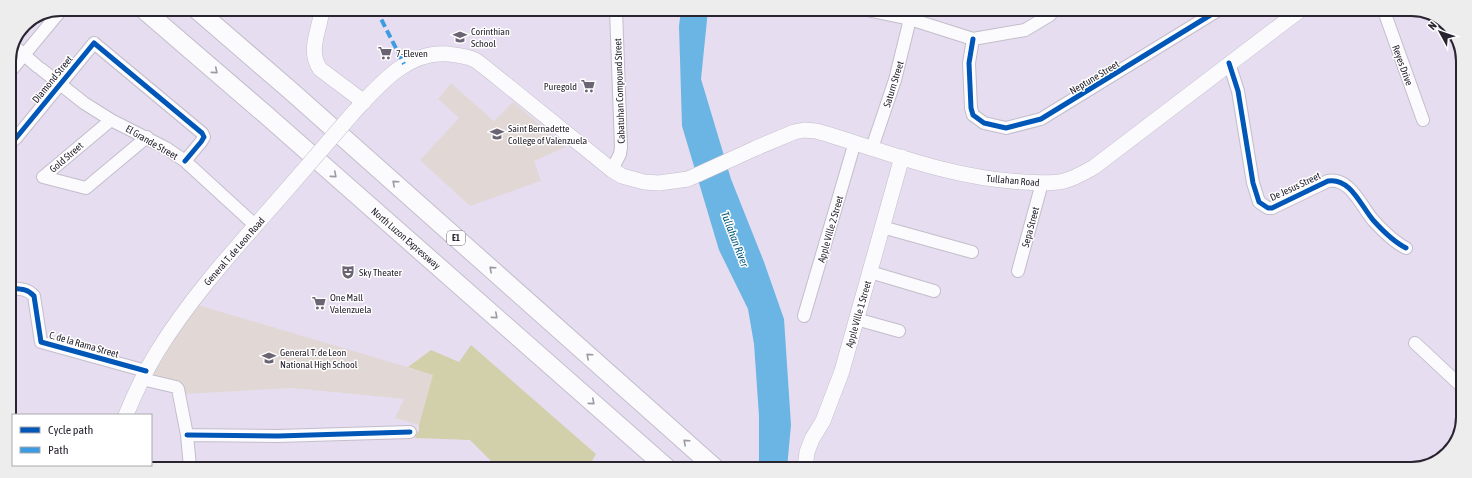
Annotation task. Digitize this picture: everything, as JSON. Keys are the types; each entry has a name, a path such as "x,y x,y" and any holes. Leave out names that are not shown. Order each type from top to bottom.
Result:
{"highway":[{"name":"North Luzon Expressway","path":"151,16 277,124 660,462"},
{"name":"E1","path":"204,16 291,91 709,462"}],"main road":[{"path":"321,16 313,52 315,62 320,69 359,107"},
{"name":"Tullahan Road","path":"688,179 785,135 804,130 816,131 937,167 980,177 1042,183 1063,181 1080,175 1094,167 1292,16"},
{"name":"General T. de Leon Road","path":"126,414 144,375 181,316 199,292 381,83 404,64 419,57 436,53 458,55 474,60 612,170 627,178 644,182 659,183 688,179"},
{"name":"Apple Ville 1 Street","path":"805,462 812,439 823,421 842,371 902,157"}],"street":[{"name":"Cabatuhan Compound Street","path":"612,170 620,154 621,147 616,16"},
{"path":"902,16 973,39 1025,30 1048,16"},
{"name":"Neptune Street","path":"973,39 969,62 971,108 973,114 984,123 1006,128 1041,119 1207,16"},
{"name":"Reyes Drive","path":"1386,16 1423,120"},
{"name":"Saturn Street","path":"872,148 895,80 910,19"},
{"path":"16,65 24,55 46,20"},
{"name":"Diamond Street","path":"16,138 94,43 202,133 204,137 202,142 185,161"},
{"name":"El Grande Street","path":"18,50 84,103 111,120 147,137 185,161 256,226"},
{"name":"De Jesus Street","path":"1229,63 1238,91 1253,183 1263,206 1272,208 1328,181 1334,180 1351,189 1373,220 1395,241 1406,248"},
{"name":"Gold Street","path":"111,120 43,177 86,188 147,137"},
{"name":"Apple Ville 2 Street","path":"804,316 855,142"},
{"name":"Sepa Street","path":"1018,271 1042,183"},
{"path":"882,227 972,252"},
{"path":"870,272 934,291"},
{"name":"C. de la Rama Street","path":"16,288 25,289 34,296 41,342 144,375"},
{"path":"856,319 898,331"},
{"path":"1415,343 1456,381"},
{"path":"144,375 178,389 187,435 190,462"},
{"path":"187,435 278,436 410,432"}],"shaded area":[{"name":"Saint Bernadette College of Valenzuela","path":"451,83 494,121 513,102 566,147 534,161 541,181 470,206 420,160 459,118 438,99"},
{"name":"General T. de Leon National High School","path":"198,305 434,375 419,425 395,418 404,399 292,388 184,394 151,378 173,340"}],"green space":[{"path":"471,345 596,454 591,462 492,462 470,440 415,438 419,430 419,425 433,375 408,367 431,350 459,362"}],"water":[{"name":"Tullahan River","path":"680,16 707,16 701,79 731,179 764,262 784,319 791,425 788,462 758,462 759,416 754,344 748,309 719,250 682,126 679,26"}],"marked path":[{"path":"380,16 404,64"}],"cycle path":[{"path":"973,39 969,63 971,108 973,115 984,123 1006,128 1041,119 1209,16"},
{"path":"16,138 94,43 202,133 204,137 201,142 185,161"},
{"path":"1229,63 1238,91 1253,183 1259,202 1268,208 1272,208 1328,181 1343,183 1349,188 1384,232 1406,248"},
{"path":"16,289 26,290 34,296 41,342 146,371"},
{"path":"187,435 278,436 410,432"}],"place":[{"name":"Corinthian School","path":"460,37"},
{"name":"7-Eleven","path":"385,53"},
{"name":"Puregold","path":"588,86"},
{"name":"Saint Bernadette College of Valenzuela","path":"497,134"},
{"name":"Sky Theater","path":"348,272"},
{"name":"One Mall Valenzuela","path":"319,303"},
{"name":"General T. de Leon National High School","path":"269,358"}]}
